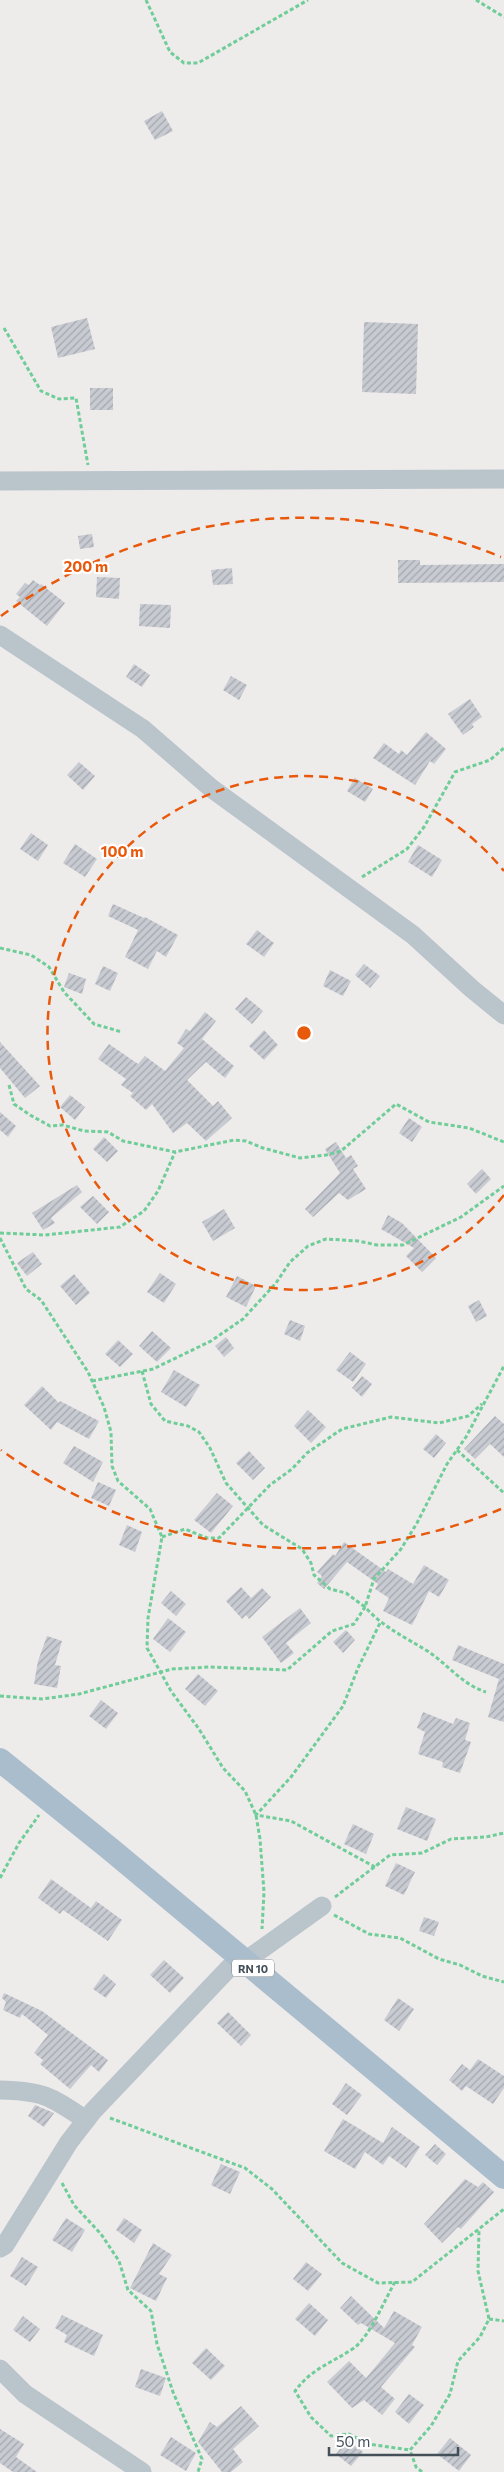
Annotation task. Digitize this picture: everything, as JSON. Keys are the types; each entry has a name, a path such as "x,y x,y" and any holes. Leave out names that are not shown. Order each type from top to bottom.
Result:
{"main road":[{"name":"RN 10","path":"0,1760 253,1955 504,2177"}],"street":[{"path":"0,481 504,479"},
{"path":"0,634 143,729 211,788 413,935 472,989 504,1015"},
{"path":"0,2248 5,2244 53,2167 90,2115 229,1968 253,1955 322,1906"},
{"path":"0,2090 31,2091 51,2096 90,2115"},
{"path":"0,2369 25,2394 142,2472"}],"path":[{"path":"146,0 170,52 184,63 198,63 308,0"},
{"path":"476,0 504,17"},
{"path":"4,328 41,391 59,399 76,398 90,480"},
{"path":"346,886 407,849 424,827 455,772 490,760 504,748"},
{"path":"0,948 31,954 49,967 64,992 94,1024 122,1032"},
{"path":"9,1085 14,1104 50,1126 63,1125 84,1131 108,1132 123,1141 175,1152 234,1140 246,1141 300,1158 326,1155 341,1151 396,1104 429,1122 469,1128 504,1142"},
{"path":"0,1233 45,1236 120,1227 144,1211 153,1198 175,1152"},
{"path":"92,1381 153,1369 211,1341 243,1319 276,1283 290,1262 308,1246 326,1239 358,1241 377,1245 404,1245 461,1217 504,1186"},
{"path":"0,1238 26,1289 41,1300 92,1381 104,1406 111,1432 112,1466 118,1481 150,1509 162,1537 152,1588 147,1648 160,1672 223,1768 245,1790 256,1815 264,1892 253,1955"},
{"path":"0,1696 42,1699 79,1694 172,1669 210,1667 287,1670 332,1631 354,1624 365,1607 374,1579 405,1543 504,1366"},
{"path":"142,1371 151,1404 165,1421 199,1432 226,1483 263,1524 302,1549 311,1563 314,1575 330,1589 346,1592 365,1607 380,1623 429,1653 471,1687 486,1692"},
{"path":"162,1537 185,1529 207,1538 219,1538 270,1485 292,1469 307,1453 342,1429 390,1417 438,1424 468,1416 485,1402"},
{"path":"457,1450 504,1492"},
{"path":"256,1815 291,1777 343,1706 358,1668 380,1623"},
{"path":"0,1878 18,1843 50,1800"},
{"path":"256,1815 291,1821 375,1867"},
{"path":"504,1833 486,1837 451,1839 422,1853 390,1855 322,1906 341,1920 369,1934 400,1938 439,1959 460,1965 482,1976 504,1982"},
{"path":"90,2115 246,2168 272,2190 342,2262 378,2283 412,2282 504,2209"},
{"path":"53,2167 74,2205 101,2234 119,2261 128,2290 150,2311 157,2344 173,2392 202,2459 198,2472"},
{"path":"410,2450 431,2426 450,2394 458,2361 480,2337 489,2319 478,2271 479,2229"},
{"path":"395,2282 364,2338 354,2348 330,2360 301,2382 295,2391 312,2417 331,2436 349,2434 368,2444 410,2450"},
{"path":"489,2319 504,2321"},
{"path":"410,2450 416,2467 422,2472"}],"building":[{"path":"162,111 173,131 155,140 144,121"},
{"path":"87,318 95,349 58,358 51,327"},
{"path":"364,322 418,324 416,394 362,392"},
{"path":"90,388 113,388 113,410 90,410"},
{"path":"92,534 94,547 80,549 78,536"},
{"path":"398,560 420,560 420,565 504,564 504,582 398,583"},
{"path":"232,568 233,584 213,585 211,570"},
{"path":"97,577 120,578 119,599 96,597"},
{"path":"33,580 65,603 47,626 16,601 20,597 16,594 25,583 29,585"},
{"path":"140,604 171,605 170,628 139,626"},
{"path":"134,664 150,675 142,687 126,677"},
{"path":"231,676 247,685 239,700 223,690"},
{"path":"470,699 482,717 472,724 474,727 463,735 448,714"},
{"path":"426,732 446,749 434,764 430,761 415,785 373,758 384,743 399,754 401,750 407,755"},
{"path":"79,762 95,776 83,790 67,775"},
{"path":"355,778 373,789 365,802 347,791"},
{"path":"31,833 48,845 38,861 20,849"},
{"path":"75,844 97,859 85,877 63,863"},
{"path":"418,845 442,860 432,877 408,862"},
{"path":"113,904 145,917 178,935 166,957 157,951 148,969 125,957 138,930 108,916"},
{"path":"257,930 274,943 264,957 246,944"},
{"path":"364,964 380,976 370,988 355,975"},
{"path":"103,966 118,973 110,991 95,984"},
{"path":"330,970 351,981 343,996 323,986"},
{"path":"69,973 86,979 82,994 64,987"},
{"path":"246,997 263,1011 252,1024 235,1009"},
{"path":"205,1012 216,1021 202,1039 234,1066 225,1078 206,1062 187,1080 213,1106 218,1101 232,1118 206,1141 187,1123 173,1133 152,1104 146,1110 130,1096 133,1093 121,1085 126,1079 98,1059 109,1044 138,1064 145,1056 165,1071 184,1048 177,1043 186,1029 190,1031"},
{"path":"264,1030 278,1045 264,1060 249,1046"},
{"path":"0,1042 40,1086 25,1098 0,1068"},
{"path":"70,1095 85,1107 75,1120 60,1107"},
{"path":"0,1112 16,1126 8,1137 0,1130"},
{"path":"409,1118 422,1127 412,1142 399,1133"},
{"path":"104,1137 118,1151 107,1162 93,1149"},
{"path":"336,1142 346,1158 351,1155 358,1166 353,1169 366,1189 348,1200 339,1193 313,1217 305,1209 340,1173 325,1149"},
{"path":"482,1169 491,1179 476,1194 467,1184"},
{"path":"77,1185 82,1192 51,1218 55,1223 43,1230 32,1213"},
{"path":"93,1196 109,1212 97,1224 80,1207"},
{"path":"224,1209 235,1228 213,1241 202,1222"},
{"path":"388,1215 402,1223 436,1258 422,1272 406,1256 414,1248 381,1229"},
{"path":"33,1252 42,1264 27,1276 17,1263"},
{"path":"160,1273 176,1284 164,1303 147,1292"},
{"path":"74,1274 90,1293 76,1305 60,1286"},
{"path":"237,1276 256,1286 246,1307 226,1297"},
{"path":"479,1300 487,1316 476,1322 468,1306"},
{"path":"290,1320 305,1326 300,1341 284,1334"},
{"path":"152,1331 171,1348 157,1362 139,1346"},
{"path":"226,1337 234,1348 224,1357 215,1346"},
{"path":"118,1340 133,1354 120,1367 105,1354"},
{"path":"350,1352 366,1364 353,1382 336,1370"},
{"path":"174,1370 200,1385 186,1407 161,1392"},
{"path":"362,1376 372,1384 362,1397 352,1388"},
{"path":"42,1386 59,1403 60,1401 99,1421 89,1439 57,1422 51,1430 24,1405"},
{"path":"308,1410 326,1427 311,1443 294,1426"},
{"path":"495,1416 504,1424 504,1457 490,1444 475,1459 464,1449"},
{"path":"436,1434 446,1443 434,1458 423,1449"},
{"path":"74,1446 103,1462 93,1482 63,1463"},
{"path":"249,1451 265,1468 253,1480 236,1463"},
{"path":"98,1482 116,1490 109,1506 91,1498"},
{"path":"217,1493 233,1506 211,1533 194,1520"},
{"path":"127,1525 142,1532 135,1552 119,1545"},
{"path":"344,1542 386,1572 388,1569 413,1584 424,1565 449,1580 439,1597 429,1591 412,1625 383,1611 389,1598 375,1589 378,1584 347,1562 324,1589 317,1583 322,1576 317,1572 333,1554 335,1556"},
{"path":"241,1587 251,1598 262,1588 271,1597 249,1619 246,1615 242,1619 226,1601"},
{"path":"171,1591 186,1604 176,1616 161,1603"},
{"path":"300,1608 311,1623 286,1643 294,1653 281,1663 262,1637"},
{"path":"168,1618 186,1632 170,1652 153,1639"},
{"path":"346,1630 355,1640 343,1653 333,1642"},
{"path":"47,1636 62,1641 55,1665 61,1666 57,1688 34,1684 38,1661"},
{"path":"458,1645 504,1664 504,1722 488,1717 499,1679 452,1660"},
{"path":"198,1674 218,1691 205,1706 185,1689"},
{"path":"101,1700 118,1713 106,1729 89,1716"},
{"path":"423,1712 453,1724 456,1718 470,1723 465,1740 471,1742 460,1773 442,1767 443,1762 418,1754 425,1732 417,1728"},
{"path":"406,1807 436,1819 427,1841 397,1829"},
{"path":"353,1824 374,1834 366,1854 344,1844"},
{"path":"396,1863 415,1872 404,1895 385,1886"},
{"path":"51,1879 91,1908 96,1901 122,1920 108,1941 63,1910 60,1914 38,1898"},
{"path":"424,1917 439,1922 434,1936 419,1931"},
{"path":"164,1960 184,1978 170,1993 150,1975"},
{"path":"104,1974 116,1984 106,1998 93,1989"},
{"path":"4,1993 42,2011 108,2060 99,2072 91,2065 70,2089 40,2064 43,2060 34,2053 48,2035 22,2014 20,2018 3,2010 6,2002 2,1998"},
{"path":"398,1998 414,2009 399,2031 384,2020"},
{"path":"228,2012 251,2035 241,2046 217,2023"},
{"path":"478,2059 504,2076 504,2088 493,2104 466,2086 462,2091 449,2080 462,2064 470,2070"},
{"path":"346,2083 362,2095 347,2115 332,2104"},
{"path":"35,2105 54,2113 44,2127 28,2116"},
{"path":"343,2119 383,2143 392,2127 420,2147 406,2168 389,2156 383,2165 365,2152 355,2169 324,2151"},
{"path":"435,2144 446,2154 437,2165 425,2155"},
{"path":"221,2164 240,2172 230,2194 211,2185"},
{"path":"465,2179 478,2187 483,2182 494,2192 461,2229 458,2227 442,2243 424,2224"},
{"path":"66,2218 85,2230 72,2252 52,2240"},
{"path":"124,2218 142,2230 134,2243 116,2230"},
{"path":"153,2243 172,2255 159,2274 167,2278 156,2301 130,2288"},
{"path":"22,2257 38,2267 26,2286 10,2276"},
{"path":"306,2262 322,2274 308,2291 293,2279"},
{"path":"351,2296 384,2328 394,2311 422,2327 412,2345 415,2347 381,2387 395,2399 382,2415 364,2400 352,2408 327,2382 349,2361 366,2378 395,2343 361,2323 358,2325 340,2308"},
{"path":"309,2303 328,2320 315,2336 295,2319"},
{"path":"62,2315 103,2335 94,2356 64,2342 67,2335 55,2328"},
{"path":"23,2316 40,2329 30,2342 13,2330"},
{"path":"206,2348 225,2366 211,2380 192,2363"},
{"path":"141,2369 166,2378 160,2396 135,2387"},
{"path":"409,2394 424,2405 409,2424 395,2412"},
{"path":"241,2406 259,2426 233,2449 243,2462 231,2472 222,2472 198,2442 210,2422 217,2427"},
{"path":"0,2429 24,2444 16,2457 37,2472 13,2472 0,2463"},
{"path":"171,2437 196,2453 186,2471 160,2455"},
{"path":"450,2438 471,2455 459,2471 437,2454"},
{"path":"347,2440 363,2452 351,2466 336,2454"}]}
